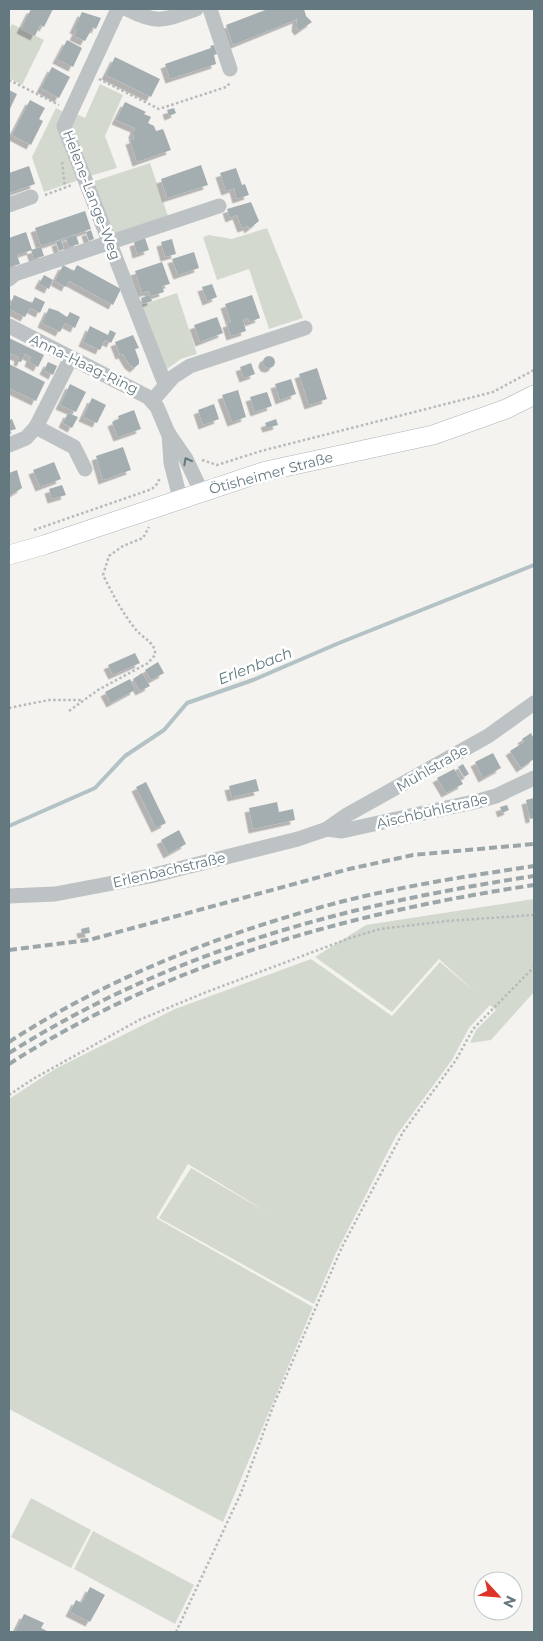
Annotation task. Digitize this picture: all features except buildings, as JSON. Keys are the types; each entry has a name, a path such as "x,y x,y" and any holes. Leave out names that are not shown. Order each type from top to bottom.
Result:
{"main road":[{"name":"Ötisheimer Straße","path":"9,555 266,471 433,435 506,409 534,395"}],"street":[{"name":"Helene-Lange-Weg","path":"118,9 64,126 163,379 167,382"},
{"path":"127,9 145,18 158,20 196,9"},
{"path":"210,9 230,69"},
{"path":"9,204 31,197"},
{"path":"9,279 15,274 109,241 219,206"},
{"name":"Anna-Haag-Ring","path":"9,326 132,387 152,401 168,433 186,459 201,491"},
{"path":"152,401 167,382 190,366 305,328"},
{"path":"9,445 26,438 36,427 72,358"},
{"path":"36,427 74,447 84,469"},
{"name":"Anna-Haag-Ring","path":"168,433 171,463 180,498"},
{"name":"Mühlstraße","path":"327,829 347,815 488,736 534,703"},
{"name":"Aischbühlstraße","path":"327,829 342,832 478,801 496,796 534,778"},
{"name":"Erlenbachstraße","path":"9,896 55,894 150,876 298,839 327,829"}],"path":[{"path":"88,74 159,108 226,87 231,81 230,69"},
{"path":"9,80 71,111"},
{"path":"31,197 34,198 86,180"},
{"path":"186,459 192,457 217,465 261,451 493,392 534,370"},
{"path":"32,531 152,489 157,484 162,468 171,463"},
{"path":"69,711 84,699 148,663 155,655 153,645 138,632 116,602 103,575 109,556 123,546 143,538 150,525 141,511"},
{"path":"9,708 49,700 84,699"},
{"path":"9,1095 49,1070 140,1020 204,993 350,938 380,929 447,921 534,915"},
{"path":"176,1632 241,1493 281,1388 342,1247 403,1132 456,1060 473,1029 534,967"}],"shaded area":[{"path":"12,24 44,40 22,85 9,78 9,31"},
{"path":"100,84 123,95 105,136 117,168 90,176 70,126 76,114 85,118"},
{"path":"56,108 64,112 79,180 44,192 32,157"},
{"path":"150,163 168,216 114,235 92,182"},
{"path":"267,228 303,318 269,329 249,269 217,280 203,237 209,235 232,239"},
{"path":"177,293 197,354 181,359 167,369 141,305"},
{"path":"534,899 534,992 491,1040 470,1043 476,1030 496,1010 490,1005 469,1028 452,1060 396,1136 336,1253 314,1304 159,1218 191,1168 267,1212 188,1164 156,1218 313,1307 223,1522 9,1409 9,1099 55,1069 175,1009 311,959 392,1016 440,962 475,992 439,959 392,1012 315,957 366,925"},
{"path":"31,1498 91,1530 71,1568 11,1537"},
{"path":"93,1531 194,1585 175,1624 74,1569"}],"waterway":[{"name":"Erlenbach","path":"9,826 95,788 125,756 164,730 187,703 253,680 339,643 534,565"}],"railway":[{"path":"9,950 89,940 349,869 413,855 534,844"},
{"path":"9,1042 45,1020 120,981 158,963 237,933 344,901 452,879 534,866"},
{"path":"9,1053 71,1017 134,986 197,959 262,937 395,901 534,876"},
{"path":"9,1064 70,1028 132,997 196,970 262,947 396,910 534,885"}]}
